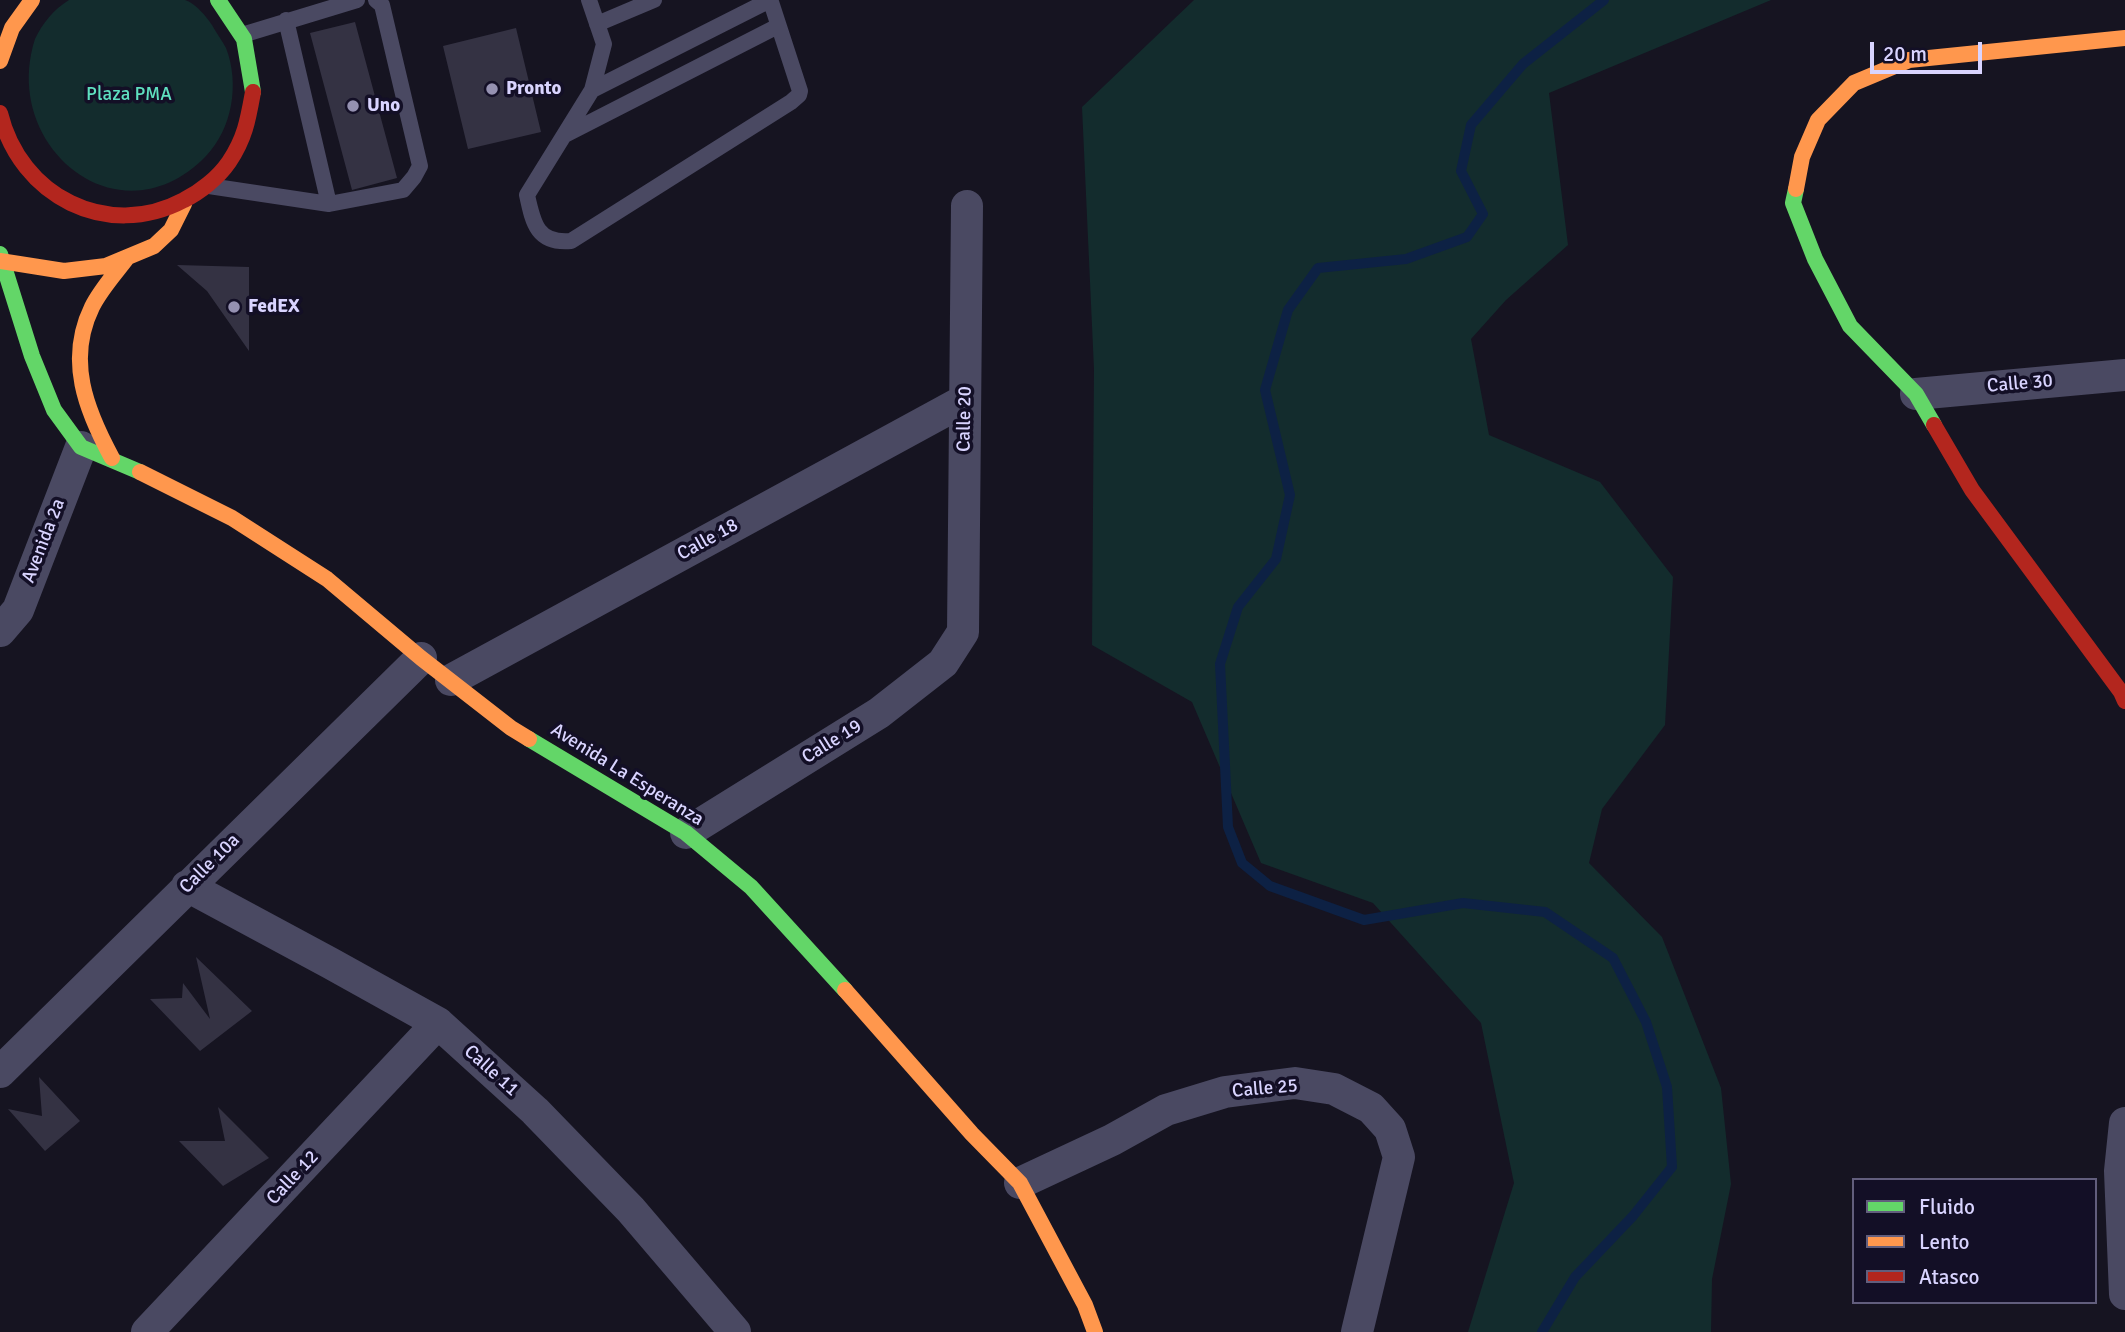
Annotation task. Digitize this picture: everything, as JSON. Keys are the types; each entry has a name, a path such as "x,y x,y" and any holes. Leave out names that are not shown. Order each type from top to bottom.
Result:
{"street":[{"path":"1,51 12,28 32,0"},
{"path":"0,113 10,144 22,164 37,181 74,206 95,214 118,217 163,212 184,204 209,186 230,163 245,136 253,106 253,75 242,35 218,0"},
{"path":"227,0 231,17"},
{"path":"2125,38 1909,60 1854,83 1818,120 1801,158 1793,203 1815,259 1850,326 1916,394 1972,489 2125,701"},
{"path":"81,447 54,410 32,356 1,259 64,271 106,266 154,246 171,230 184,204"},
{"name":"Calle 20","path":"963,632 967,206"},
{"path":"113,459 94,427 80,388 79,345 92,307 127,258"},
{"name":"Calle 30","path":"1916,394 2125,375"},
{"name":"Calle 18","path":"451,680 965,400"},
{"name":"Avenida La Esperanza","path":"81,447 113,459 232,518 327,579 421,658 512,728 686,833 751,887 972,1134 1020,1183 1085,1306 1095,1332"},
{"name":"Avenida 2a","path":"0,631 18,610 81,447"},
{"name":"Calle 19","path":"686,833 879,713 943,663 963,632"},
{"name":"Calle 10a","path":"0,1072 421,658"},
{"name":"Calle 11","path":"187,886 438,1023 535,1111 631,1210 736,1332"},
{"name":"Calle 12","path":"147,1332 438,1023"},
{"name":"Calle 25","path":"1020,1183 1112,1140 1166,1111 1225,1092 1295,1083 1334,1089 1371,1108 1390,1129 1399,1157 1357,1332"},
{"path":"2125,1123 2122,1171 2122,1275 2125,1294"}],"lane":[{"path":"242,35 357,0"},
{"path":"209,186 329,204 403,190 420,166 382,5 376,0"},
{"path":"589,0 604,44 592,90 527,195 533,222 544,237 557,243 571,241 765,119 799,95 800,91 771,2 766,2 592,90"},
{"path":"597,24 653,0"},
{"path":"286,20 329,204"},
{"path":"563,136 778,26"}],"green space":[{"name":"Plaza PMA","path":"69,0 185,0 204,14 226,48 233,91 222,133 206,156 173,181 138,190 105,187 75,171 51,147 35,115 29,79 38,33 53,12"},
{"path":"1194,0 1771,0 1549,93 1568,245 1506,300 1471,339 1489,435 1600,482 1673,577 1665,725 1602,809 1589,863 1662,937 1721,1088 1731,1184 1712,1279 1711,1332 1468,1332 1514,1183 1481,1023 1373,903 1261,863 1192,702 1092,645 1094,369 1082,107"}],"building":[{"name":"Uno","path":"355,22 397,178 352,190 310,33"},
{"name":"Pronto","path":"516,28 541,132 468,149 443,46"},
{"name":"FedEX","path":"177,265 249,267 249,351 207,291"},
{"path":"196,957 252,1011 200,1051 150,999 182,998 183,983 210,1019"},
{"path":"39,1077 80,1121 45,1151 8,1109 42,1116"},
{"path":"218,1107 269,1158 223,1186 179,1141 225,1141"}],"waterway":[{"path":"1542,1332 1575,1277 1633,1216 1672,1167 1667,1087 1646,1022 1613,958 1545,912 1463,903 1364,920 1270,886 1242,863 1228,827 1220,664 1238,607 1276,559 1290,495 1265,390 1288,310 1318,268 1406,259 1467,237 1483,214 1461,171 1471,125 1523,64 1604,0"}],"traffic: fast":[{"path":"218,0 244,39 253,92"},
{"path":"1796,189 1793,203 1815,259 1850,326 1916,394 1934,425"},
{"path":"0,254 32,356 54,410 81,447 140,472"},
{"path":"529,739 686,833 751,887 845,990"}],"traffic: slow":[{"path":"0,61 12,28 32,0"},
{"path":"1796,189 1802,157 1818,120 1854,83 1909,60 2125,38"},
{"path":"0,261 64,271 106,266 154,246 171,230 184,204"},
{"path":"112,458 87,403 82,384 80,346 92,307 127,258"},
{"path":"140,472 232,518 327,579 421,658 529,739"},
{"path":"845,990 972,1134 1020,1183 1085,1305 1095,1332"}],"traffic: jam":[{"path":"0,113 10,142 26,167 47,188 71,203 97,212 126,215 155,211 184,200 214,179 225,168 239,145 253,92"},
{"path":"1934,425 1972,490 2125,701"}],"place":[{"name":"Pronto","path":"492,89"},
{"name":"Uno","path":"353,106"},
{"name":"FedEX","path":"234,307"}]}
